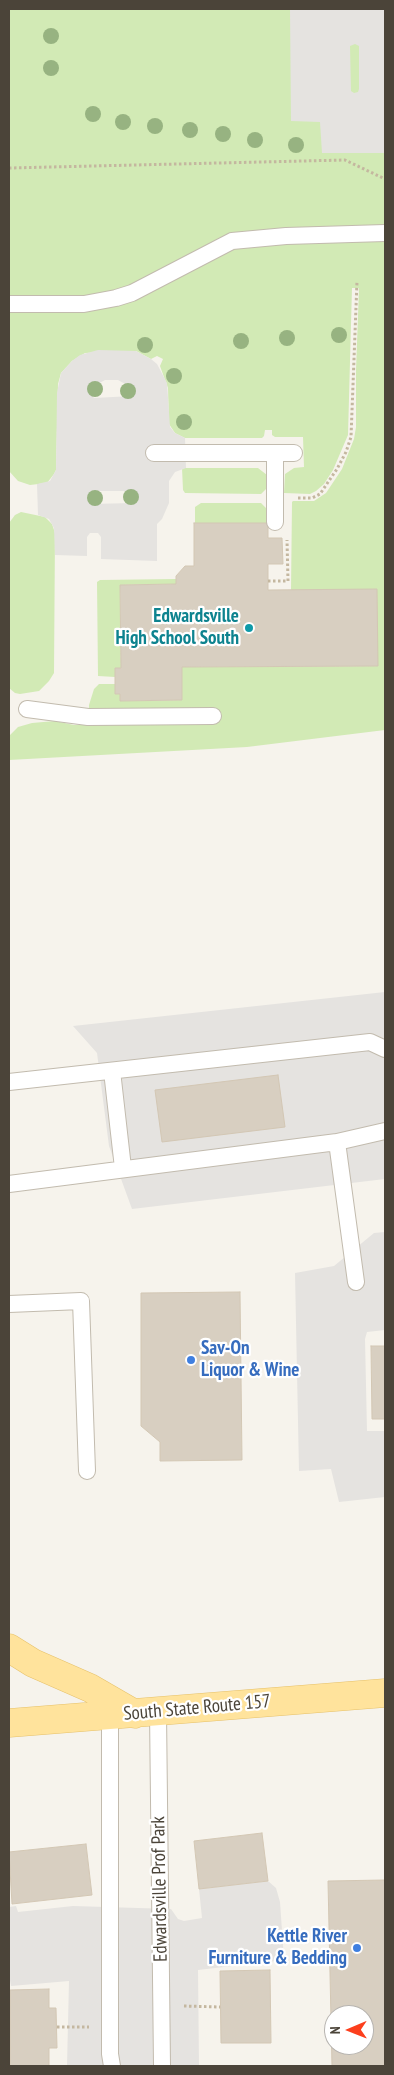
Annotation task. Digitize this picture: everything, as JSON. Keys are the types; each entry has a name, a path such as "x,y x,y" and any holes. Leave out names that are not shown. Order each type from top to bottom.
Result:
{"main road":[{"path":"9,1648 33,1663 90,1688 134,1714"},
{"name":"South State Route 157","path":"9,1723 385,1693"}],"lane":[{"path":"9,304 84,304 116,298 132,293 232,241 286,236 385,233"},
{"path":"154,453 294,453"},
{"path":"275,453 281,528"},
{"path":"27,709 88,717 213,716"},
{"path":"9,1082 370,1042 385,1049"},
{"path":"112,1071 123,1168"},
{"path":"9,1184 336,1142 385,1131"},
{"path":"336,1142 356,1282"},
{"path":"9,1304 81,1301 87,1471"},
{"path":"112,2066 110,2028 134,1714"},
{"name":"Edwardsville Prof Park","path":"134,1714 161,2006 162,2066"}],"path":[{"path":"9,168 345,160 385,179"},
{"path":"295,498 312,498 320,494 346,452 350,437 357,281"},
{"path":"268,581 288,581 281,528"},
{"path":"161,2006 220,2006"},
{"path":"57,2027 110,2028"}],"green space":[{"path":"9,9 385,9 385,730 247,747 9,760 9,736 18,727 32,723 55,721 74,725 216,723 215,708 91,709 89,705 94,689 99,684 116,684 115,694 120,694 120,701 182,700 182,667 377,666 291,590 292,502 314,501 326,493 342,469 354,439 356,427 359,288 352,288 348,435 333,470 324,484 316,491 310,494 284,493 285,474 294,468 304,467 303,437 275,437 272,435 272,430 265,430 262,438 185,438 175,433 169,424 168,388 160,366 163,359 157,356 151,359 136,351 85,353 72,361 61,373 58,384 56,470 54,474 47,483 30,485 18,481 9,471"},
{"path":"182,468 258,468 267,475 267,488 261,494 185,493 183,490"},
{"path":"201,503 261,503 268,510 268,523 195,523 195,507"},
{"path":"21,512 45,517 52,524 55,533 54,673 39,691 20,694 15,693 9,688 9,523 15,515"},
{"path":"176,579 176,584 120,585 121,668 115,677 98,676 97,582 100,580"}],"shaded area":[{"path":"290,9 385,9 385,153 322,153 320,122 291,121","holes":["355,44 359,46 359,89 358,92 354,93 351,91 350,46"]},
{"path":"98,350 136,351 157,364 167,383 170,427 175,433 185,438 186,468 175,472 169,481 169,503 162,519 157,524 157,561 101,559 101,537 98,533 90,533 87,537 87,556 55,555 54,528 49,519 38,515 37,484 50,481 56,470 57,393 61,373 80,355","holes":["105,380 118,380 127,385 131,390 132,396 94,398 92,395 94,386","93,491 132,491 137,494 138,498 137,502 134,503 90,504 87,496"]},
{"path":"385,992 385,1179 132,1209 109,1146 97,1053 73,1026"},
{"path":"385,1232 385,1330 367,1332 365,1339 367,1431 385,1431 385,1497 339,1502 331,1469 299,1471 295,1273 334,1266 374,1233"},
{"path":"268,1881 276,1888 280,1902 284,1960 198,1970 199,2066 67,2066 69,1981 11,1986 9,1975 9,1907 16,1906 18,1912 73,1906 171,1909 178,1919 184,1921 202,1918 199,1889"}],"building":[{"name":"Edwardsville High School South","path":"194,523 268,523 268,538 282,538 283,564 268,564 268,590 377,589 378,666 182,667 182,700 120,701 120,694 115,694 115,668 121,668 120,585 176,584 176,576 185,566 194,566"},
{"path":"278,1075 285,1127 162,1142 155,1090"},
{"name":"Sav-On Liquor & Wine","path":"240,1292 242,1460 160,1461 160,1442 141,1426 141,1293"},
{"path":"371,1346 385,1346 385,1419 372,1419"},
{"path":"262,1833 268,1881 199,1889 194,1841"},
{"path":"86,1844 92,1895 12,1904 9,1852"},
{"name":"Kettle River Furniture & Bedding","path":"385,1880 385,2066 332,2066 332,2055 374,2055 374,2005 331,2005 328,1881"},
{"path":"270,1970 271,2043 221,2043 220,1971"},
{"path":"49,1989 49,2008 56,2008 57,2048 49,2048 49,2066 10,2066 10,1990"}],"place":[{"name":"Edwardsville High School South","path":"249,628"},
{"name":"Sav-On Liquor & Wine","path":"191,1360"},
{"name":"Kettle River Furniture & Bedding","path":"357,1948"}]}
